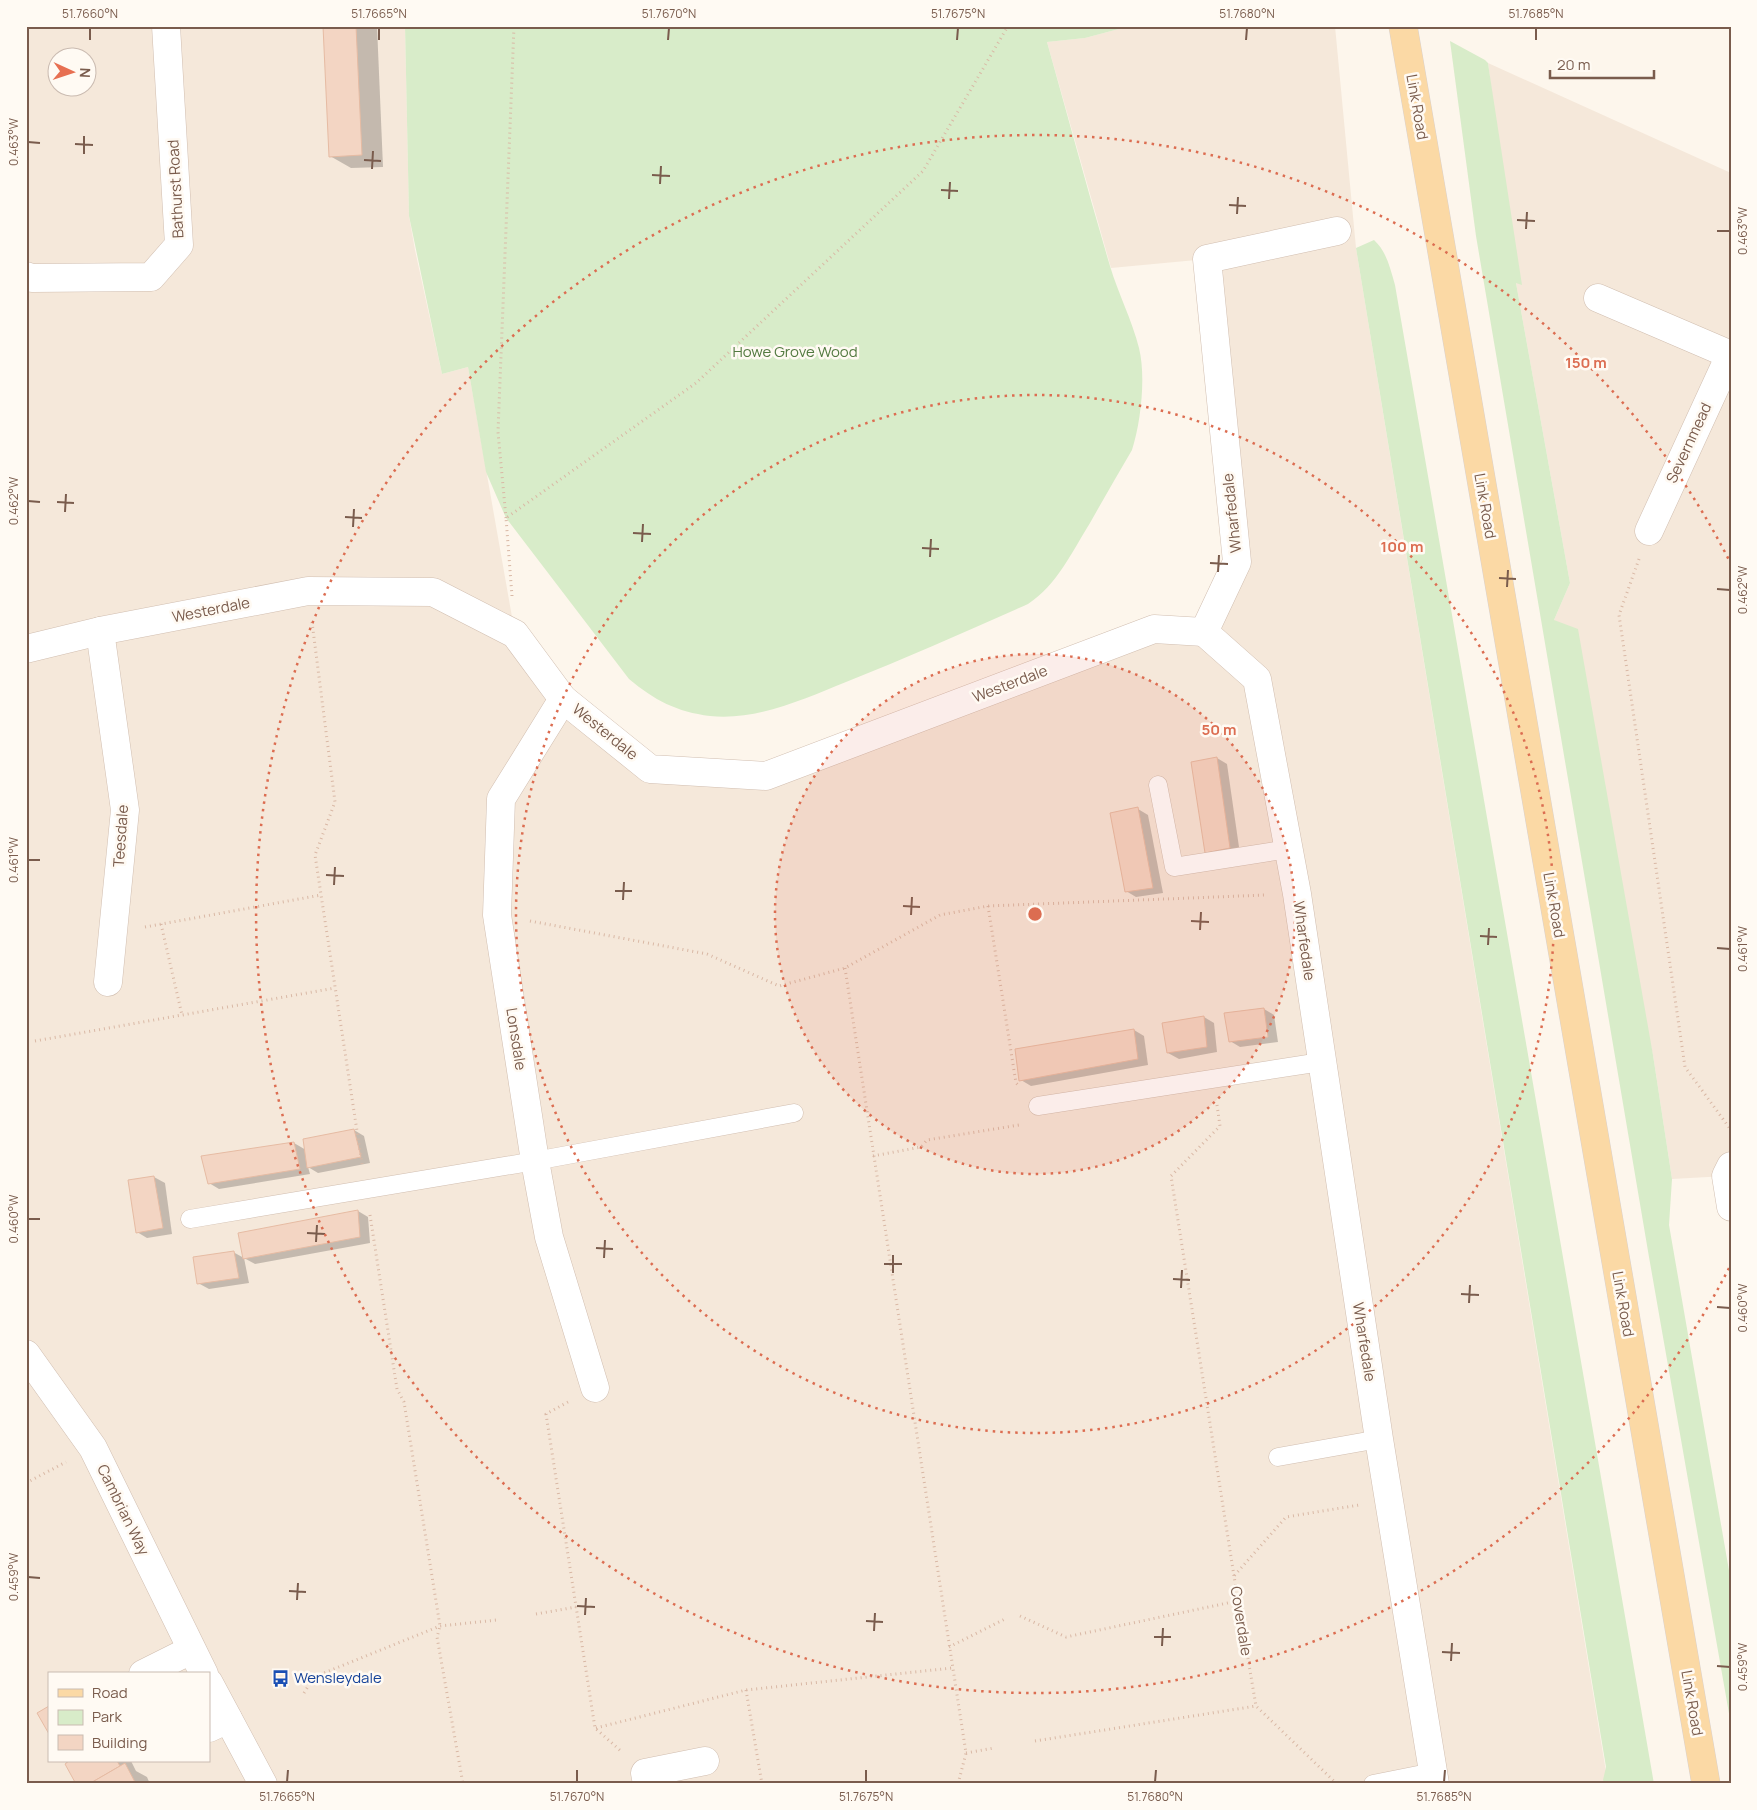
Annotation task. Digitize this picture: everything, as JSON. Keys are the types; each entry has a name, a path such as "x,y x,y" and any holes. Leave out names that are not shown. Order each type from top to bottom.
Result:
{"main road":[{"name":"Link Road","path":"1403,26 1706,1784"}],"street":[{"name":"Bathurst Road","path":"26,276 32,278 151,277 179,245 166,26"},
{"name":"Wharfedale","path":"1337,231 1207,259 1238,562 1204,632 1257,679 1297,894 1388,1500 1434,1778"},
{"name":"Severnmead","path":"1598,298 1730,355 1649,531"},
{"name":"Westerdale","path":"26,648 100,631 308,591 433,592 515,634 563,699 650,769 766,776 1154,629 1204,632"},
{"name":"Teesdale","path":"100,631 125,810 108,982"},
{"name":"Lonsdale","path":"563,699 501,800 497,915 548,1237 595,1388"},
{"path":"1731,1166 1726,1176 1731,1207"},
{"name":"Cambrian Way","path":"26,1354 93,1448 203,1672"},
{"path":"147,1672 191,1650"},
{"path":"210,1688 218,1724 263,1784"},
{"path":"646,1779 705,1761"}],"lane":[{"path":"1158,785 1174,867 1288,849"},
{"path":"1038,1106 1321,1062"},
{"path":"190,1219 535,1161 794,1113"},
{"path":"1278,1458 1379,1439"},
{"path":"1373,1784 1434,1778"}],"path":[{"path":"514,26 498,432 515,634"},
{"path":"506,518 696,383 923,171 1008,26"},
{"path":"1649,531 1619,615 1685,1067 1731,1130"},
{"path":"497,915 707,954 779,986 845,968 940,915 988,906 1297,894"},
{"path":"113,933 321,895"},
{"path":"873,1156 920,1147 927,1140 1019,1125 1038,1106 1016,1083 988,906"},
{"path":"161,924 182,1015"},
{"path":"845,968 966,1753 958,1784"},
{"path":"35,1041 335,988"},
{"path":"1214,1080 1220,1126 1171,1176 1234,1576"},
{"path":"595,1388 546,1414 595,1728 646,1779"},
{"path":"26,1483 93,1448"},
{"name":"Coverdale","path":"1256,1706 1234,1576 1286,1517 1388,1500"},
{"path":"1020,1616 1066,1637 1237,1601"},
{"path":"536,1614 576,1607"},
{"path":"949,1647 1005,1619"},
{"path":"304,1693 314,1677 440,1626 497,1620"},
{"path":"595,1728 746,1690 952,1668"},
{"path":"746,1690 762,1784"},
{"path":"1035,1741 1256,1706 1337,1784"},
{"path":"966,1753 994,1748"}],"shaded area":[{"path":"26,26 405,26 409,216 415,250 442,374 468,367 515,634 650,769 766,776 1154,629 1204,632 1237,562 1207,259 1111,268 1047,42 1085,38 1130,26 1335,26 1356,248 1608,1784 26,1784"},
{"path":"1488,63 1731,173 1731,1207 1726,1176 1672,1179 1653,1055 1554,620 1570,583 1516,283"}],"green space":[{"name":"Howe Grove Wood","path":"405,26 1130,26 1085,38 1047,42 1110,266 1133,327 1139,348 1142,372 1140,413 1132,450 1056,578 1028,604 814,695 762,712 727,717 698,714 666,704 629,679 506,518 486,472 468,367 442,374 409,216"},
{"path":"1450,41 1488,63 1522,285 1516,283 1570,583 1554,620 1578,629 1653,1055 1672,1179 1669,1225 1731,1582 1731,1725 1649,1257 1476,236"},
{"path":"1374,240 1385,255 1395,285 1654,1784 1605,1784 1603,1780 1606,1767 1356,248"}],"building":[{"path":"323,26 356,26 362,155 329,157"},
{"path":"1217,757 1230,848 1205,853 1191,762"},
{"path":"1138,807 1153,888 1125,892 1110,813"},
{"path":"1264,1008 1268,1037 1229,1042 1224,1013"},
{"path":"1204,1016 1207,1047 1167,1053 1162,1023"},
{"path":"1134,1029 1138,1059 1019,1081 1015,1049"},
{"path":"354,1129 361,1157 307,1168 303,1139"},
{"path":"294,1142 300,1169 208,1184 201,1156"},
{"path":"154,1176 163,1228 136,1233 128,1180"},
{"path":"358,1210 360,1237 243,1259 238,1233"},
{"path":"234,1251 239,1278 197,1284 193,1257"},
{"path":"48,1707 48,1732 37,1713"},
{"path":"68,1762 118,1762 120,1766 89,1784 76,1784 65,1764"},
{"path":"125,1763 136,1784 89,1784 120,1766"}],"place":[{"name":"Wensleydale","path":"280,1678"}]}
